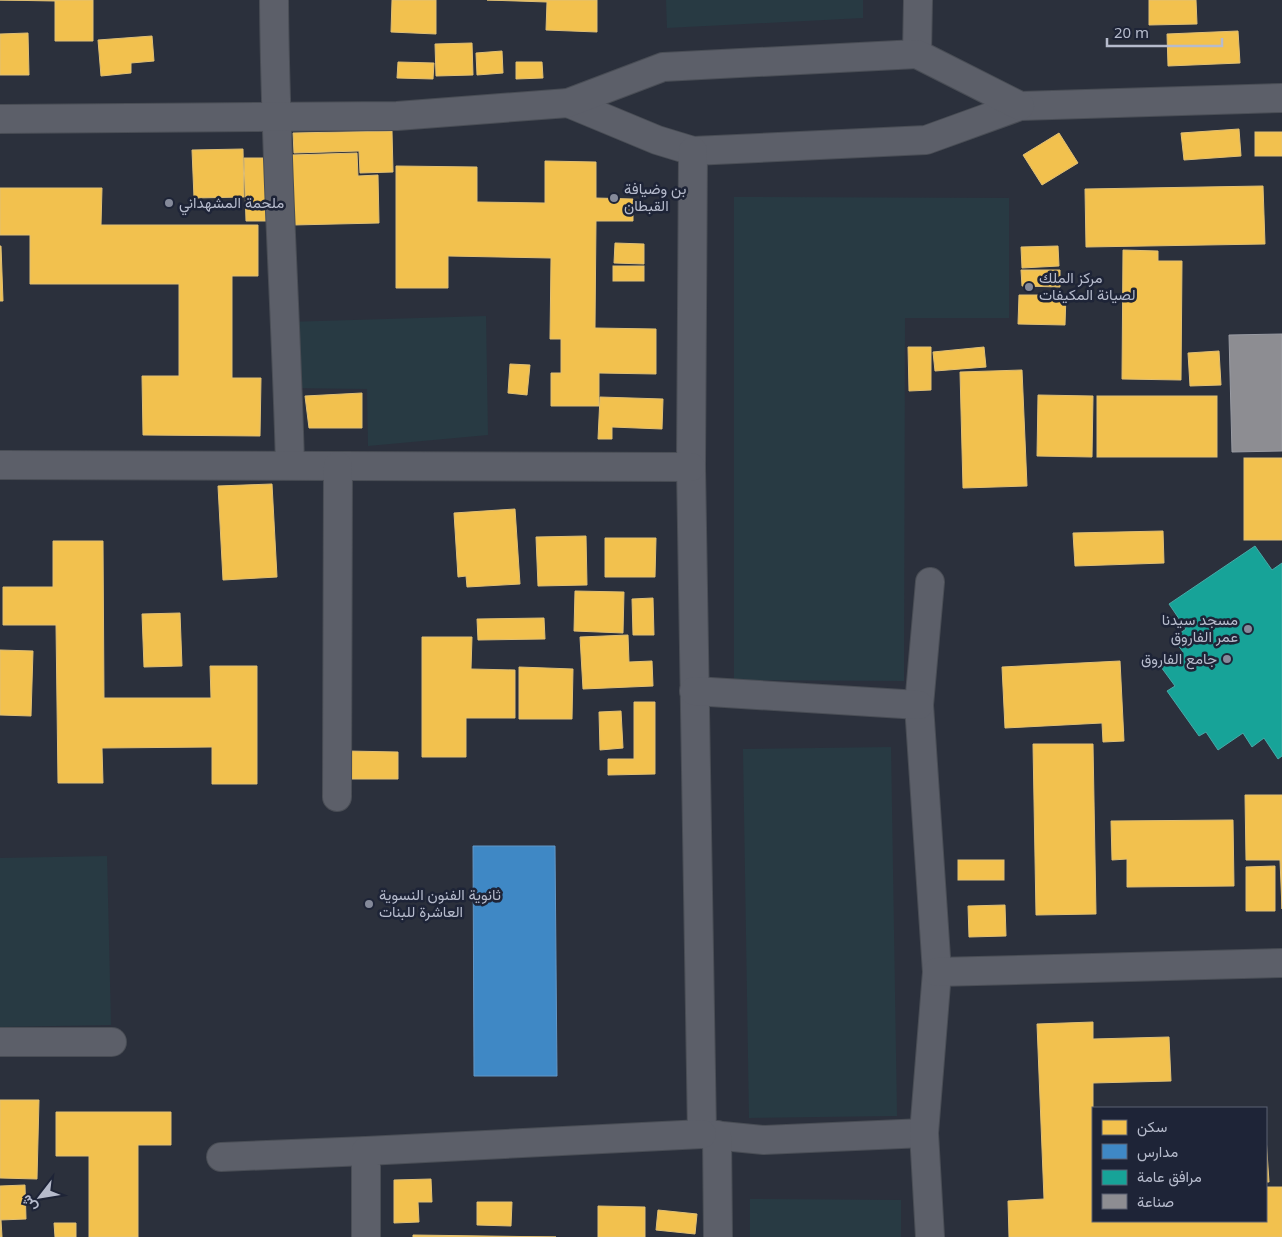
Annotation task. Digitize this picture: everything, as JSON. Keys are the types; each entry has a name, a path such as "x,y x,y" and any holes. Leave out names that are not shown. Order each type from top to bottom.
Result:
{"street":[{"path":"274,0 275,116 286,322 290,465"},
{"path":"917,54 918,0"},
{"path":"0,119 397,116 568,103 663,67 917,54 1020,106"},
{"path":"568,103 657,140 693,151 926,140 1020,106 1282,98"},
{"path":"693,151 691,467 694,690 710,1134 718,1237"},
{"path":"0,465 691,467"},
{"path":"337,797 338,466"},
{"path":"930,582 919,705 937,972 924,1133 930,1237"},
{"path":"694,690 919,705"},
{"path":"937,972 1282,963"},
{"path":"0,1042 112,1042"},
{"path":"221,1157 366,1152 710,1134 764,1140 924,1133"},
{"path":"366,1152 366,1237"}],"shaded area":[{"path":"666,0 863,0 863,18 667,28"},
{"path":"734,197 1009,198 1009,318 905,318 904,681 734,680"},
{"path":"486,316 488,435 368,446 367,389 288,388 286,322"},
{"path":"891,747 897,1116 749,1118 743,749"},
{"path":"107,856 111,1025 0,1027 0,858"},
{"path":"750,1199 901,1200 901,1237 750,1237"}],"building: سكن":[{"path":"0,0 93,0 93,41 55,41 55,1"},
{"path":"392,0 436,0 436,34 391,32"},
{"path":"487,0 597,0 597,32 546,30 547,2"},
{"path":"1149,0 1196,0 1197,24 1149,25"},
{"path":"1238,31 1240,63 1168,66 1167,34"},
{"path":"28,33 29,75 0,75 0,34"},
{"path":"152,36 154,61 131,63 131,73 101,76 98,40"},
{"path":"472,43 473,75 436,76 435,44"},
{"path":"502,51 503,73 477,75 476,53"},
{"path":"398,62 434,63 433,79 397,78"},
{"path":"516,62 542,62 543,78 516,79"},
{"path":"1239,129 1241,156 1184,160 1181,133"},
{"path":"392,131 393,172 360,173 359,151 294,153 293,133"},
{"path":"1255,132 1282,132 1282,156 1255,156"},
{"path":"1059,133 1078,163 1042,185 1023,155"},
{"path":"243,149 244,197 194,198 192,150"},
{"path":"357,153 358,176 378,175 379,223 293,225 291,155"},
{"path":"244,158 264,158 266,221 246,221"},
{"path":"545,161 596,162 596,198 633,199 633,221 596,221 595,328 656,329 656,374 599,373 599,406 551,406 551,373 561,373 561,339 550,339 551,258 448,256 448,288 396,288 396,166 477,167 477,202 545,203"},
{"path":"1263,186 1265,244 1086,247 1085,189"},
{"path":"0,188 102,188 101,225 258,225 258,276 232,276 232,378 261,378 260,436 143,435 142,376 179,376 179,284 30,284 30,235 0,235"},
{"path":"615,243 644,244 644,264 614,263"},
{"path":"1,246 3,301 0,301"},
{"path":"1058,246 1059,266 1022,268 1021,247"},
{"path":"1123,250 1158,251 1158,261 1182,261 1181,380 1122,379"},
{"path":"613,266 644,266 644,281 613,281"},
{"path":"1021,270 1060,270 1060,287 1022,286"},
{"path":"1019,295 1066,295 1065,325 1018,324"},
{"path":"908,347 931,347 931,390 909,391"},
{"path":"984,347 986,367 935,371 933,352"},
{"path":"1219,351 1221,385 1190,386 1188,353"},
{"path":"510,364 530,365 527,395 508,393"},
{"path":"1022,370 1027,486 963,488 960,372"},
{"path":"362,393 362,428 309,428 305,396"},
{"path":"1038,395 1093,396 1092,457 1037,456"},
{"path":"1097,396 1217,396 1217,457 1097,457"},
{"path":"600,397 663,399 662,429 612,427 612,439 598,439"},
{"path":"1244,458 1282,458 1282,540 1244,540"},
{"path":"272,484 277,577 223,580 218,486"},
{"path":"515,509 520,584 467,587 466,576 458,577 454,513"},
{"path":"1163,531 1164,563 1075,566 1073,533"},
{"path":"586,536 587,585 538,586 536,537"},
{"path":"605,538 656,538 655,577 605,577"},
{"path":"53,541 103,541 104,698 211,698 210,666 257,666 257,784 212,784 212,747 102,748 103,783 58,783 56,625 3,625 3,587 53,587"},
{"path":"575,591 624,592 623,633 574,631"},
{"path":"653,598 654,635 633,635 632,599"},
{"path":"180,613 182,666 144,667 142,614"},
{"path":"544,618 545,639 478,640 477,619"},
{"path":"628,635 629,662 652,661 653,686 583,689 580,637"},
{"path":"422,637 472,637 471,669 515,670 515,718 466,718 466,757 422,757"},
{"path":"0,650 33,651 31,716 0,715"},
{"path":"1120,661 1124,741 1103,742 1102,723 1005,728 1002,667"},
{"path":"519,667 573,669 572,719 519,719"},
{"path":"634,702 655,702 655,774 608,775 608,759 634,759"},
{"path":"621,711 623,748 600,750 599,712"},
{"path":"1033,744 1093,744 1096,914 1036,915"},
{"path":"347,751 398,752 398,779 348,779"},
{"path":"1245,795 1282,795 1282,909 1280,860 1246,860"},
{"path":"1233,820 1234,886 1127,887 1127,859 1112,860 1111,821"},
{"path":"958,860 1004,860 1004,880 958,880"},
{"path":"1275,866 1275,911 1246,911 1246,867"},
{"path":"1005,905 1006,936 969,937 968,906"},
{"path":"1093,1022 1093,1039 1169,1037 1171,1081 1093,1083 1092,1222 1267,1222 1267,1187 1282,1187 1282,1237 1009,1237 1008,1201 1044,1199 1037,1024"},
{"path":"0,1100 39,1100 37,1179 0,1178"},
{"path":"56,1112 171,1112 171,1145 138,1145 138,1237 89,1237 89,1156 56,1156"},
{"path":"1267,1152 1269,1182 1267,1182"},
{"path":"431,1179 432,1202 418,1202 419,1222 394,1223 394,1180"},
{"path":"25,1185 26,1219 0,1220 0,1186"},
{"path":"477,1202 512,1202 511,1226 477,1225"},
{"path":"598,1206 645,1207 645,1237 598,1237"},
{"path":"658,1210 697,1214 695,1234 656,1230"},
{"path":"1,1220 2,1237 0,1237"},
{"path":"54,1223 76,1223 76,1237 55,1237"},
{"path":"413,1235 556,1237 413,1237"}],"building: مدارس":[{"path":"473,846 555,846 557,1076 474,1076"}],"building: مرافق عامة":[{"name":"جامع الفاروق","path":"1255,546 1272,570 1282,563 1282,756 1278,759 1264,738 1252,747 1243,733 1218,750 1206,732 1199,736 1167,691 1175,686 1161,667 1183,652 1173,638 1186,629 1169,604"}],"building: صناعة":[{"path":"1282,334 1282,451 1232,452 1229,335"}],"place":[{"name":"بن وضيافة القبطان","path":"614,198"},
{"name":"ملحمة المشهداني","path":"169,203"},
{"name":"مركز الملك لصيانة المكيفات","path":"1029,287"},
{"name":"مسجد سيدنا عمر الفاروق","path":"1248,629"},
{"name":"جامع الفاروق","path":"1227,659"},
{"name":"ثانوية الفنون النسوية العاشرة للبنات","path":"369,904"}]}
